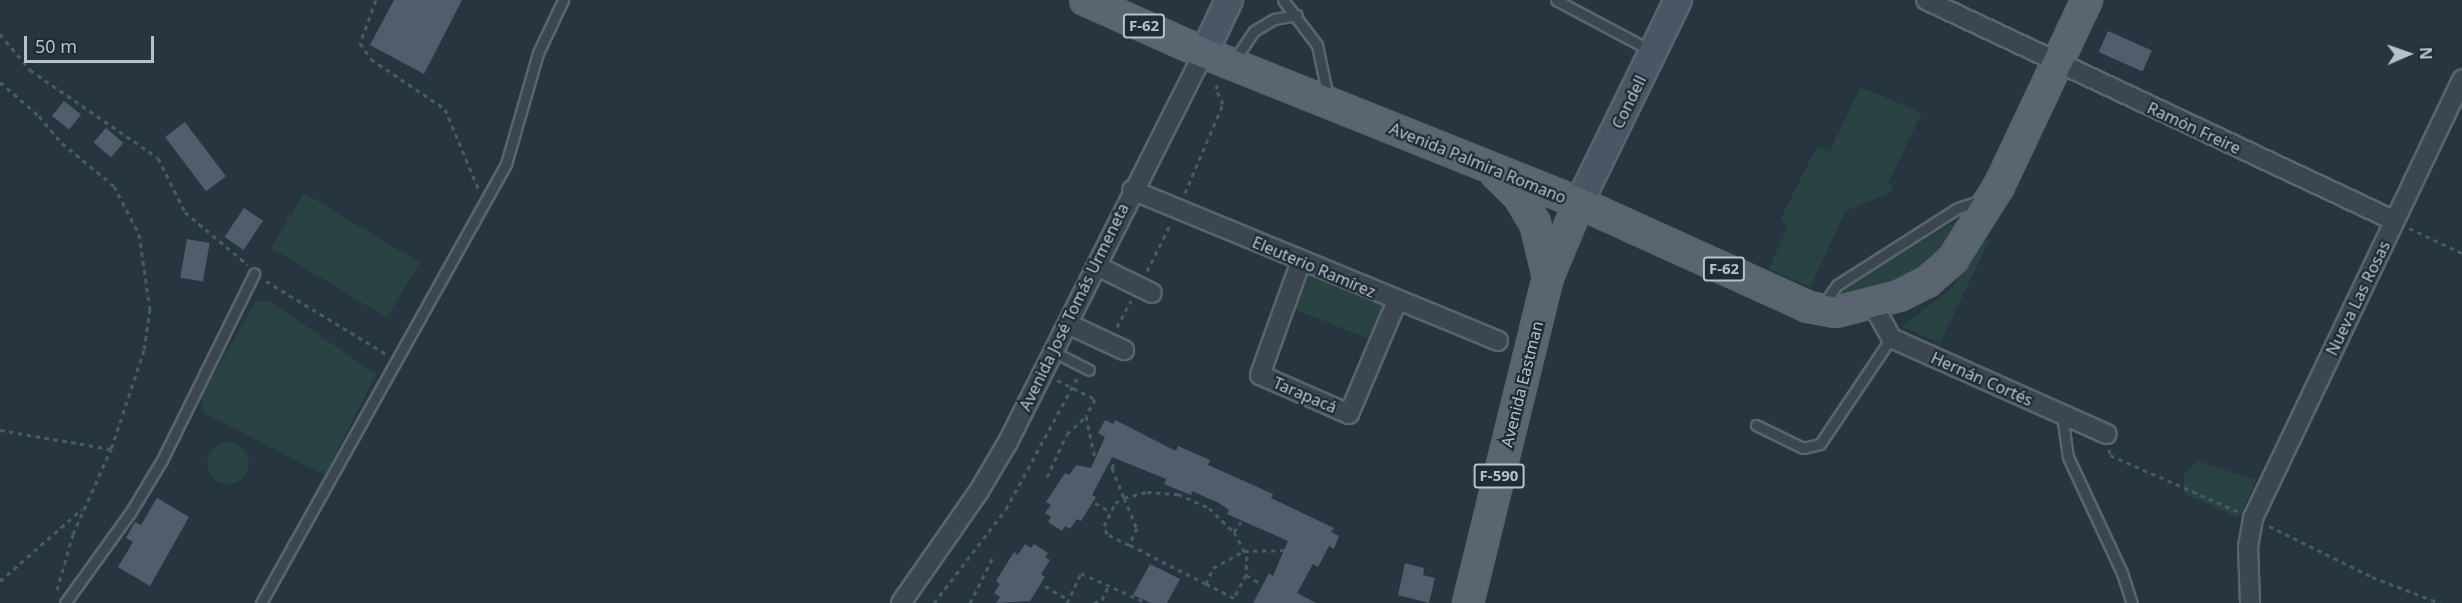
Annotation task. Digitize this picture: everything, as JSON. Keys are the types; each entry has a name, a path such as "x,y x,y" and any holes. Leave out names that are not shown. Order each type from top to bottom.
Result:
{"main road":[{"name":"Avenida Palmira Romano","path":"1085,0 1204,53 1579,204 1822,311 1849,311 1873,305"},
{"name":"F-62","path":"1873,305 1912,290 1941,271 1953,259 1992,196 2087,0"},
{"path":"1479,163 1506,182 1527,208 1540,239 1548,277"},
{"name":"Avenida Eastman","path":"1468,603 1548,277 1579,204"}],"street":[{"name":"Avenida José Tomás Urmeneta","path":"901,603 979,491 1054,352 1132,190 1204,53 1229,0"},
{"name":"Condell","path":"1579,204 1678,0"},
{"name":"Ramón Freire","path":"1926,0 2056,64 2395,221"},
{"name":"Nueva Las Rosas","path":"2250,603 2248,547 2253,518 2462,79"},
{"name":"Eleuterio Ramírez","path":"1132,190 1397,302 1498,341"},
{"name":"Tarapacá","path":"1301,261 1260,375 1349,414 1397,302"},
{"path":"1097,266 1152,293"},
{"path":"1873,305 1891,338"},
{"path":"1068,324 1124,350"},
{"name":"Hernán Cortés","path":"1891,338 2107,434"}],"lane":[{"path":"261,603 482,211 506,164 538,53 563,0"},
{"path":"1283,0 1297,15 1322,58 1328,103"},
{"path":"1556,0 1653,52"},
{"path":"1232,64 1254,31 1274,19 1297,15"},
{"path":"1822,311 1837,285 1958,208 1992,196"},
{"path":"65,603 130,513 162,460 254,274"},
{"path":"1756,425 1803,448 1820,444 1891,338"},
{"path":"1054,352 1086,368"},
{"path":"2062,415 2068,457 2122,573 2132,603"}],"path":[{"path":"376,0 360,43 371,58 445,108 475,175 482,211"},
{"path":"0,34 30,70 158,158 185,212 194,223 231,247 254,274 398,361"},
{"path":"0,82 39,116 62,143 114,186 139,234 150,309 144,350 111,449 85,506 58,576 57,594"},
{"path":"2395,221 2462,253"},
{"path":"934,603 1006,509 1086,368"},
{"path":"1043,373 1095,399 1086,416 1067,434 1047,477"},
{"path":"1086,416 1095,458 1112,468 1137,528 1129,545"},
{"path":"0,430 111,449"},
{"path":"1112,468 1115,461"},
{"path":"1174,494 1177,490"},
{"path":"1147,492 1174,494 1209,508 1234,532 1244,551 1246,575 1234,598 1104,530 1111,512 1124,498 1147,492"},
{"path":"1095,503 1111,512"},
{"path":"0,581 85,506"},
{"path":"1234,532 1241,522"},
{"path":"1206,584 1213,568 1244,551 1287,550"},
{"path":"970,603 994,555"},
{"path":"1067,603 1066,598 1081,573 1147,603"},
{"path":"1246,575 1260,583"},
{"path":"1094,603 1102,600 1109,585"},
{"path":"1045,586 1066,598"}],"green space":[{"path":"1860,87 1922,113 1888,183 1894,187 1890,193 1846,211 1810,287 1769,269 1788,225 1780,220 1817,146 1830,152"},
{"path":"304,193 420,263 387,317 271,248"},
{"path":"1973,211 1962,230 1921,275 1854,296 1838,291"},
{"path":"1990,239 1940,343 1901,326 1949,291 1984,241"},
{"path":"1310,270 1385,300 1369,339 1294,309"},
{"path":"269,301 376,374 325,475 205,414 202,409 201,396 255,303"},
{"path":"228,442 243,448 249,463 243,478 228,484 213,478 207,463 213,448"},
{"path":"2198,461 2256,480 2239,518 2184,493 2184,475"}],"building":[{"path":"394,0 462,0 424,74 370,45"},
{"path":"2108,31 2152,51 2142,72 2099,52"},
{"path":"64,101 81,115 69,130 52,116"},
{"path":"185,122 226,176 206,191 165,137"},
{"path":"106,128 123,143 111,157 94,142"},
{"path":"244,208 263,221 243,250 224,237"},
{"path":"187,239 210,243 203,281 180,277"},
{"path":"1105,420 1113,424 1115,420 1176,451 1178,446 1210,460 1208,465 1273,494 1271,498 1334,528 1331,532 1339,536 1334,549 1329,546 1318,567 1313,564 1297,593 1316,603 1253,603 1269,573 1273,576 1288,541 1227,514 1229,510 1219,503 1192,491 1191,495 1164,484 1166,479 1112,457 1092,495 1096,497 1081,521 1077,519 1070,529 1065,526 1062,531 1048,522 1051,517 1045,513 1051,505 1046,502 1065,473 1069,475 1076,465 1091,468 1105,437 1098,433"},
{"path":"157,498 189,517 150,586 118,567 133,542 126,538 135,522 141,525"},
{"path":"1025,544 1031,548 1034,544 1048,553 1045,557 1050,560 1041,574 1045,577 1030,601 996,603 1000,597 994,593 1000,584 996,581 1014,552 1018,555"},
{"path":"1405,563 1424,568 1423,575 1435,578 1429,603 1398,595"},
{"path":"1150,564 1180,579 1167,603 1151,603 1133,595"}]}
